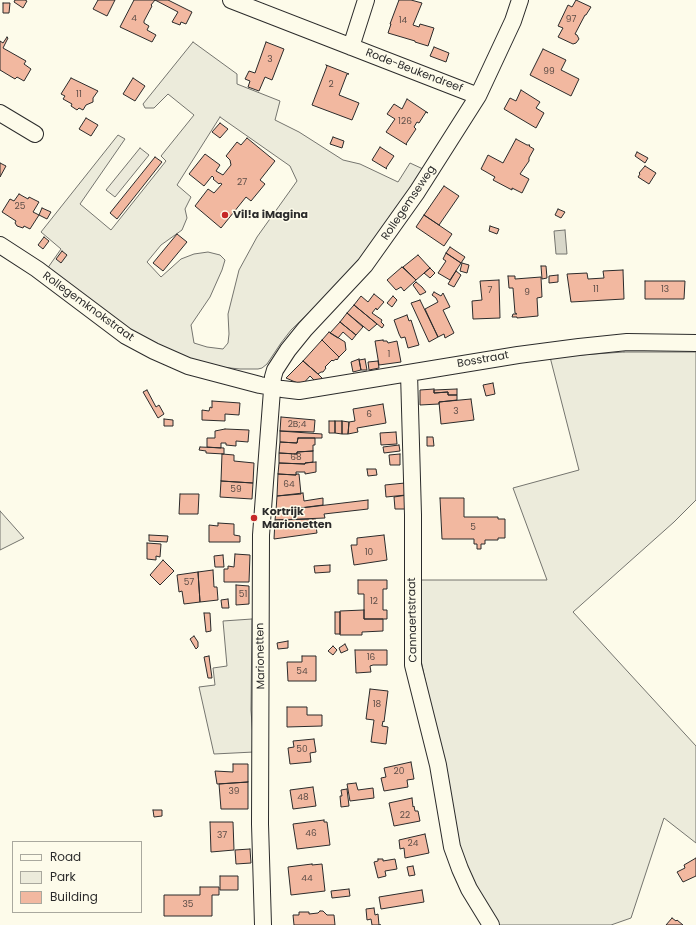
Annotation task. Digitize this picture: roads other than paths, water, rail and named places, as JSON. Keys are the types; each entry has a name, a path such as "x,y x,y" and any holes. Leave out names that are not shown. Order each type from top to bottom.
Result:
{"street":[{"name":"Rode-Beukendreef","path":"231,0 478,96"},
{"name":"Rode-Beukendreef","path":"351,47 366,0"},
{"name":"Rollegemseweg","path":"272,387 272,377 275,370 288,350 305,329 369,260 418,192 478,96 513,21 520,0"},
{"path":"0,113 35,134"},
{"name":"Rollegemknokstraat","path":"0,245 37,269 126,336 154,351 188,366 272,387"},
{"name":"Bosstraat","path":"272,387 299,391 518,354 627,342 696,343"},
{"name":"Cannaertstraat","path":"409,373 414,665 438,765 452,846 469,889 491,925"},
{"name":"Marionetten","path":"263,925 260,824 261,535 272,387"}],"place":[{"name":"Vil!a iMagina","path":"225,215"},
{"name":"Kortrijk Marionetten","path":"254,518"}]}
